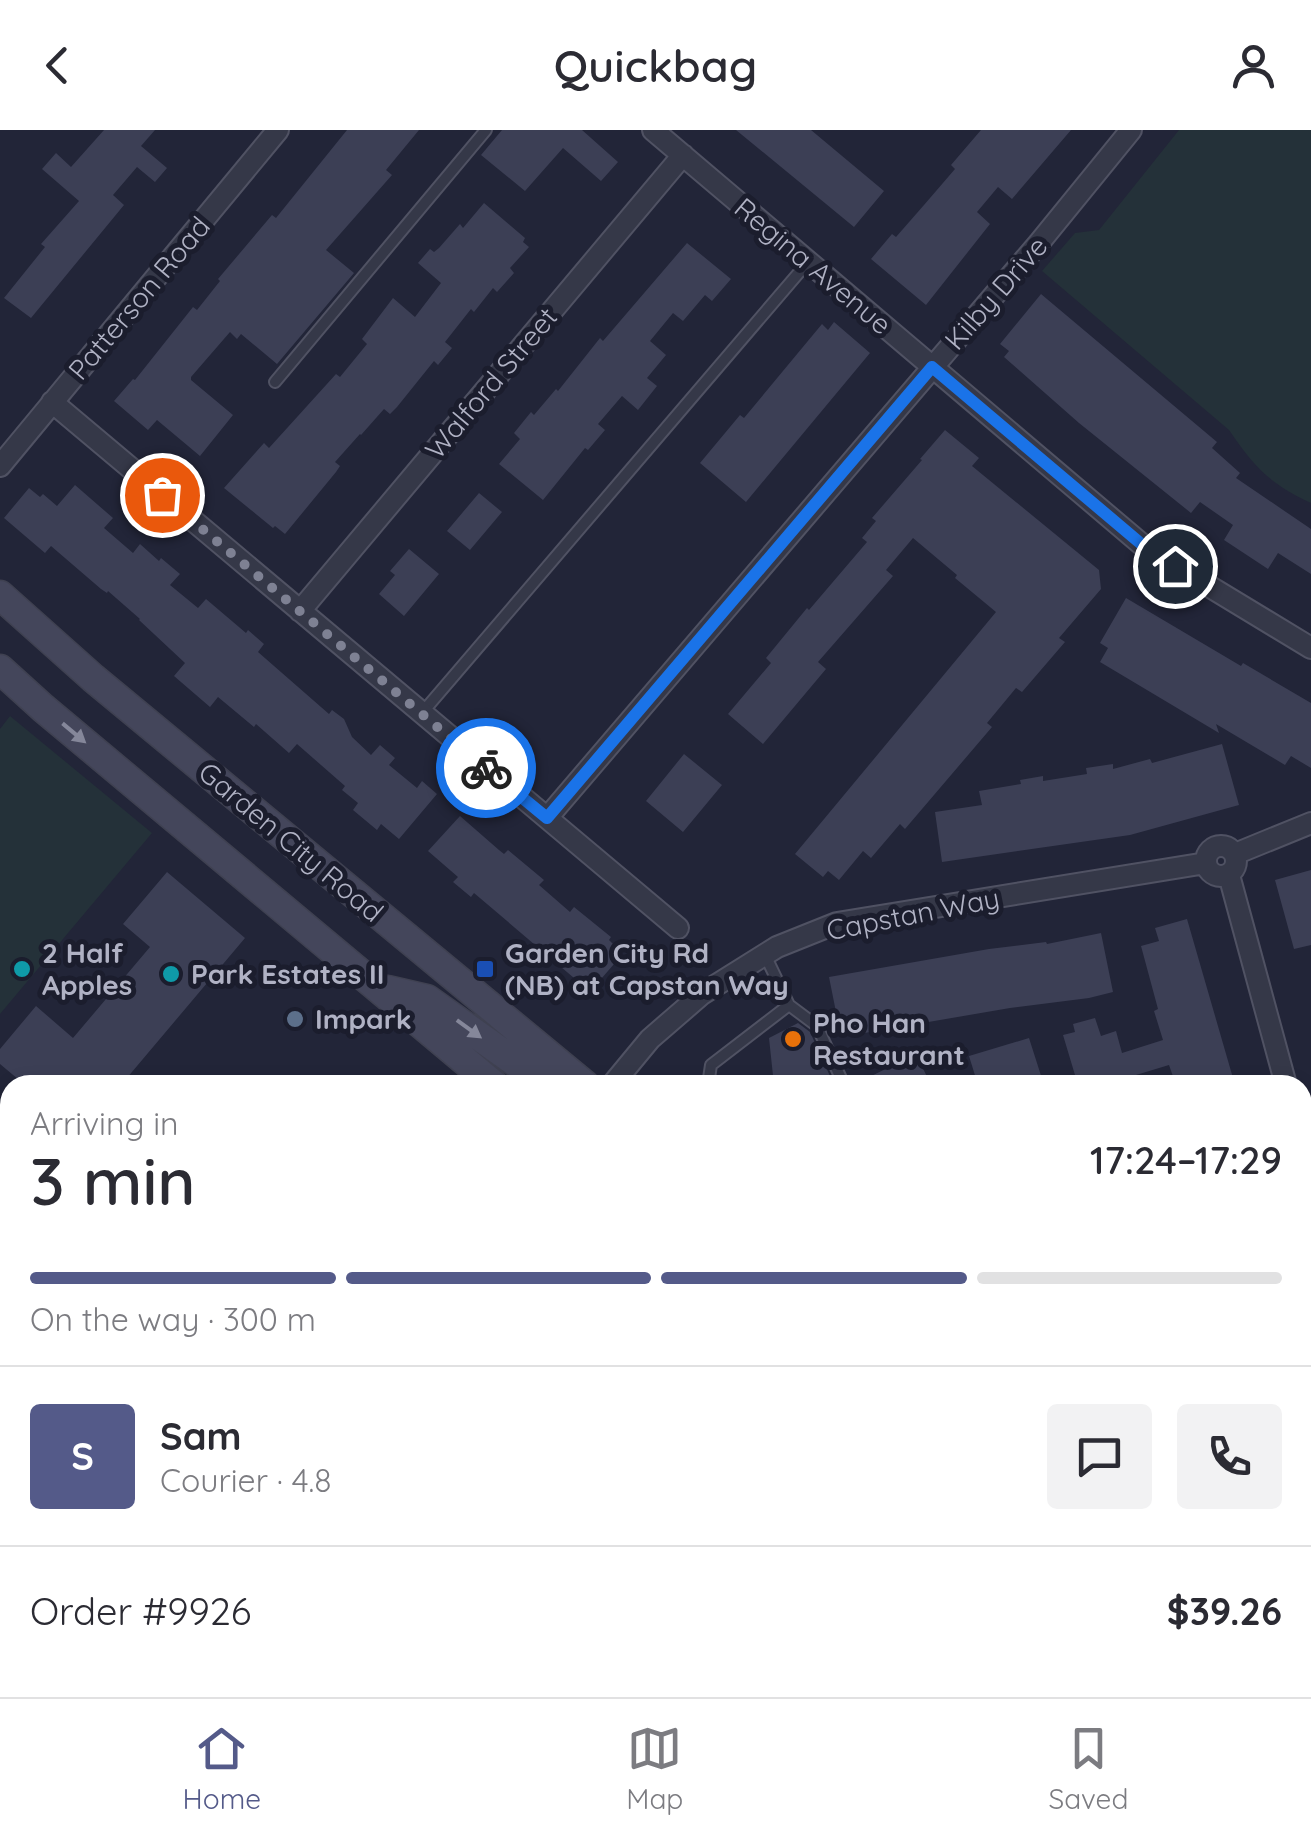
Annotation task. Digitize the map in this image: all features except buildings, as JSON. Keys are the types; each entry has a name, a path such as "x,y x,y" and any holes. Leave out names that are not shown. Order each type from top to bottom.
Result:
{"main road":[{"name":"Garden City Road","path":"0,595 93,678 573,1075"},
{"name":"Garden City Road","path":"0,669 482,1075"},
{"path":"382,989 428,999 534,1075"}],"street":[{"name":"Patterson Road","path":"0,466 278,130"},
{"name":"Regina Avenue","path":"653,130 1146,548 1311,648"},
{"name":"Kilby Drive","path":"547,818 1131,130"},
{"name":"Walford Street","path":"300,611 683,156"},
{"path":"52,402 678,928"},
{"path":"1284,1075 1232,865 1311,823"},
{"name":"Capstan Way","path":"620,1075 650,1039 702,994 777,947 836,923 1206,863 1211,874 1217,876 1232,865"}],"lane":[{"path":"275,382 486,130"},
{"path":"422,714 808,262"},
{"path":"764,955 789,1006 817,1026 839,1075"},
{"path":"710,1075 711,1065 789,1006"}],"shaded area":[{"path":"1179,130 1311,130 1311,503 1264,473 1229,430 1042,271 1075,233 1099,230"},
{"path":"10,716 152,833 0,1014 0,729"}],"way so far":[{"path":"162,495 486,768"}],"place":[{"name":"2 Half Apples","path":"22,969"},
{"name":"Garden City Rd (NB) at Capstan Way","path":"485,969"},
{"name":"Park Estates II","path":"171,974"},
{"name":"Impark","path":"295,1019"},
{"name":"Pho Han Restaurant","path":"793,1039"}],"route":[{"path":"486,768 547,818 932,367 1146,548 1175,566"}]}
